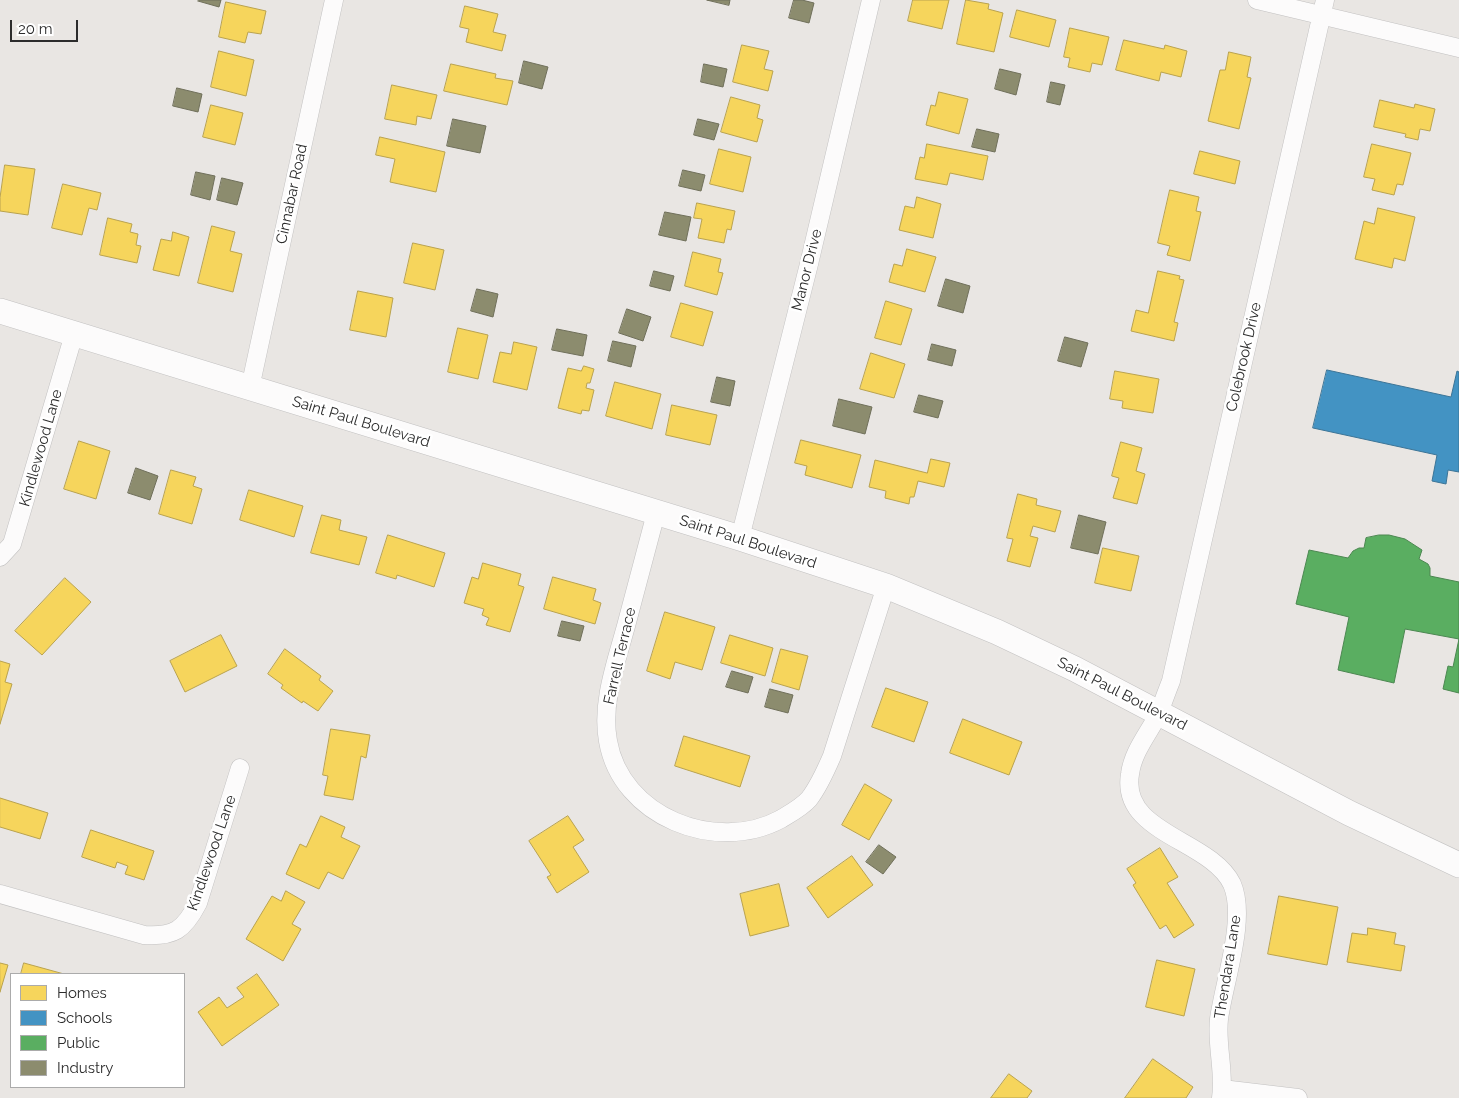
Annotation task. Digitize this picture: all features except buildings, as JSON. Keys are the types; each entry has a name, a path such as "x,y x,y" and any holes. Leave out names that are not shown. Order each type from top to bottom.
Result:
{"street":[{"name":"Cinnabar Road","path":"250,388 334,0"},
{"name":"Manor Drive","path":"740,538 809,264 871,0"},
{"path":"1257,0 1323,8 1459,48"},
{"name":"Colebrook Drive","path":"1158,713 1171,681 1323,8"},
{"name":"Saint Paul Boulevard","path":"0,311 740,538 886,586 997,632 1075,669 1350,813 1459,865"},
{"name":"Kindlewood Lane","path":"0,557 12,544 74,334"},
{"name":"Farrell Terrace","path":"656,513 615,666 606,717 608,741 613,760 622,778 635,794 647,805 684,826 707,832 750,831 773,823 792,812 808,799 826,771 832,756 886,586"},
{"name":"Thendara Lane","path":"1158,713 1135,756 1130,774 1129,790 1134,802 1143,816 1158,828 1208,857 1224,871 1232,885 1237,901 1237,922 1218,1039 1222,1093"},
{"name":"Kindlewood Lane","path":"0,894 144,936 160,936 176,930 189,920 198,903 240,768"},
{"path":"1222,1093 1298,1098"}]}
